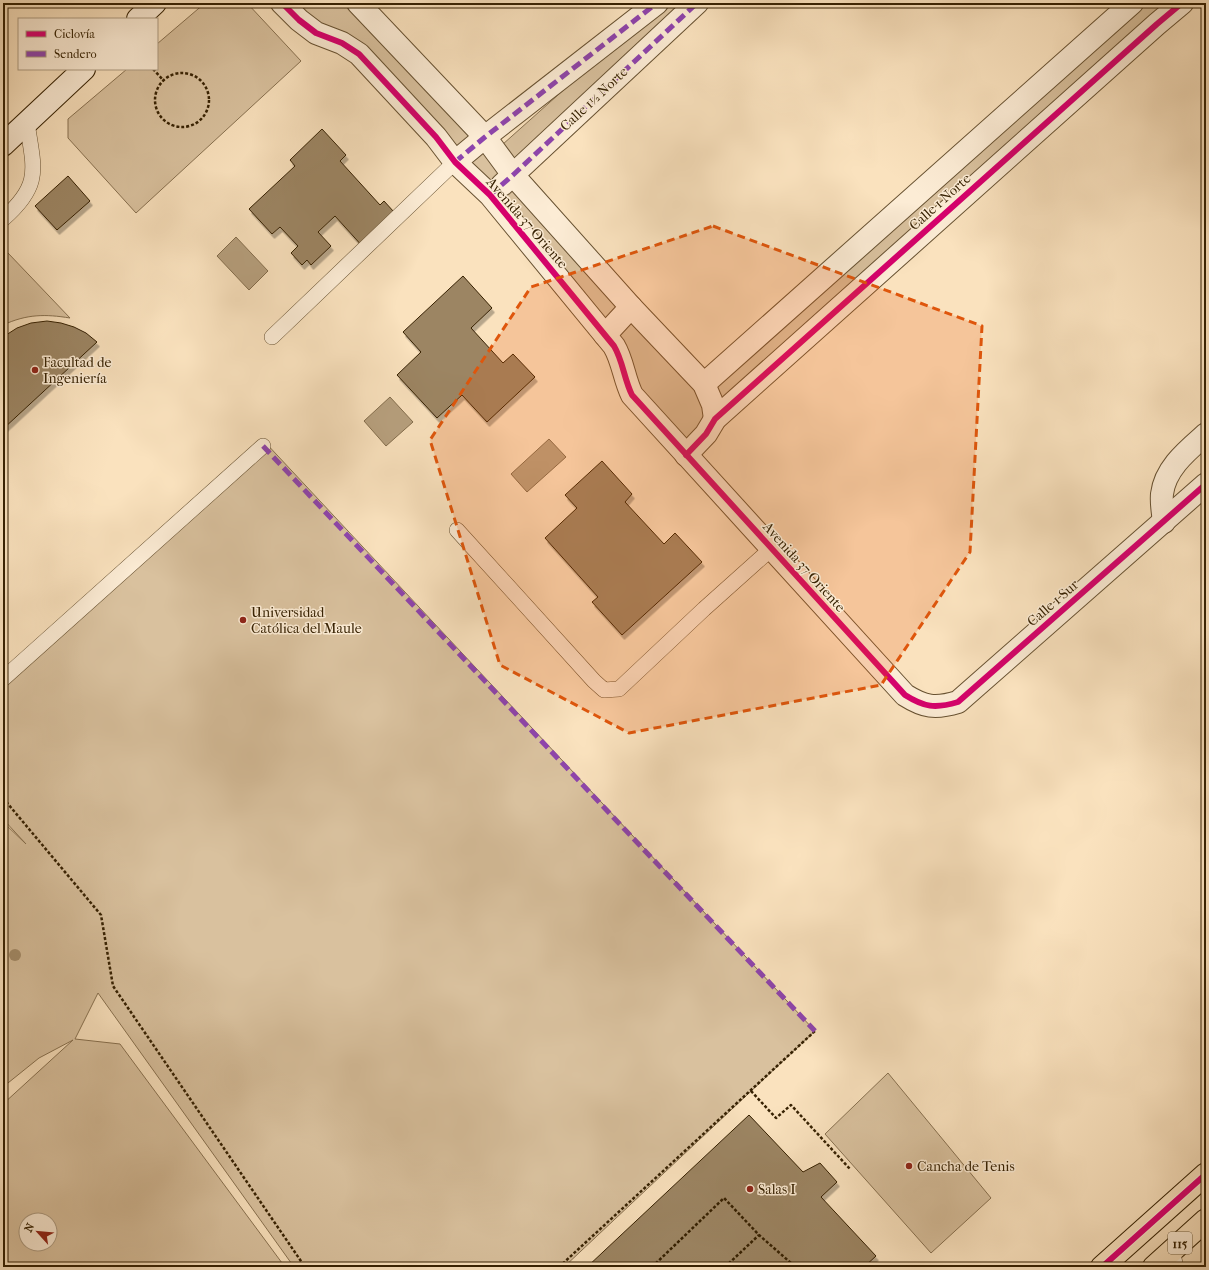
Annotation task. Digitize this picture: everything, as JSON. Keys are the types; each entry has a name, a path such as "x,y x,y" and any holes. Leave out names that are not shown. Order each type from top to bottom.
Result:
{"highway":[{"name":"115","path":"1102,1267 1206,1174"},
{"name":"115","path":"1154,1267 1174,1259 1206,1220"}],"street":[{"path":"139,18 155,3"},
{"name":"Avenida 37 Oriente","path":"282,3 298,20 316,33 342,43 359,54 436,137 455,162 490,195 605,334 619,354 626,384 632,395 904,695"},
{"name":"Avenida 37 Oriente","path":"358,3 485,137 514,175 631,307 704,384 713,405 715,419"},
{"path":"455,162 657,3"},
{"name":"Calle 1½ Norte","path":"490,195 514,175 696,3"},
{"name":"Calle 1 Norte","path":"704,384 1132,3"},
{"name":"Calle 1 Norte","path":"715,419 1182,3"},
{"path":"3,145 83,70"},
{"path":"605,334 631,307"},
{"path":"686,455 706,434 715,419"},
{"path":"1164,522 1162,493 1167,477 1182,455 1206,434"},
{"name":"Calle 1 Sur","path":"904,695 916,702 929,706 944,706 958,702 1206,484"}],"lane":[{"path":"3,219 16,208 30,185 33,167 27,122"},
{"path":"272,337 455,162"},
{"path":"3,679 263,446"},
{"path":"457,530 594,681 604,690 620,689 704,609 772,549"}],"path":[{"path":"154,70 164,81"},
{"path":"184,73 192,75 200,80 208,95 206,112 201,120 194,125 176,127 167,123 161,117 155,100 157,91 164,81 175,74 184,73"},
{"path":"3,798 101,915 113,986 306,1267"},
{"path":"559,1267 815,1031"},
{"path":"751,1091 776,1118 791,1105 850,1170"},
{"path":"652,1267 724,1198 759,1235 791,1263 787,1267"},
{"path":"725,1267 759,1235"}],"highlighted area":[{"path":"713,226 982,326 970,552 881,685 629,733 500,665 430,440 531,287"}],"shaded area":[{"path":"205,3 247,3 301,61 136,213 68,138 68,119 126,70 158,70 158,43"},
{"path":"282,3 356,3 493,153 661,3 697,3 514,175 704,384 1132,3 1182,3 686,455 623,368 359,54"},
{"path":"236,237 268,271 249,290 217,256"},
{"path":"8,253 70,318 36,316 12,321 3,325 3,257"},
{"path":"390,397 413,422 386,446 364,421"},
{"path":"549,439 566,457 527,492 511,474"},
{"name":"Universidad Católica del Maule","path":"263,440 815,1031 564,1267 294,1267 98,993 75,1039 120,1044 285,1267 3,1267 3,1104 73,1040 39,1058 3,1087 3,822 26,844 3,819 3,675"},
{"name":"Cancha de Tenis","path":"888,1073 991,1198 931,1253 825,1134"}],"building":[{"path":"322,129 346,155 340,161 380,205 384,201 394,212 364,248 335,216 318,232 331,246 311,265 307,260 302,265 291,253 298,246 280,227 272,234 249,209 295,166 290,160"},
{"path":"68,176 90,201 57,230 35,206"},
{"path":"463,276 492,308 471,328 503,363 513,354 535,377 487,422 462,395 437,418 397,375 421,352 403,332"},
{"name":"Facultad de Ingeniería","path":"47,321 74,327 86,333 97,342 3,429 3,337 17,328 31,323"},
{"path":"602,461 632,494 625,502 664,544 675,533 702,562 622,635 592,602 598,597 545,538 577,508 565,495"},
{"name":"Salas I","path":"749,1115 803,1172 820,1163 837,1182 821,1197 876,1256 864,1267 587,1267"}],"marked path":[{"path":"455,162 657,3"},
{"path":"490,195 697,3"},
{"path":"263,446 815,1031"}],"cycle path":[{"path":"282,3 299,20 316,33 342,43 359,54 436,137 455,162 490,195 614,346 632,395 905,695 912,699 930,706 943,706 958,702 1206,484"},
{"path":"686,455 706,434 715,419 1182,3"},
{"path":"1102,1267 1206,1174"}],"place":[{"name":"Facultad de Ingeniería","path":"35,370"},
{"name":"Universidad Católica del Maule","path":"243,620"},
{"name":"Cancha de Tenis","path":"909,1166"},
{"name":"Salas I","path":"750,1189"}]}
